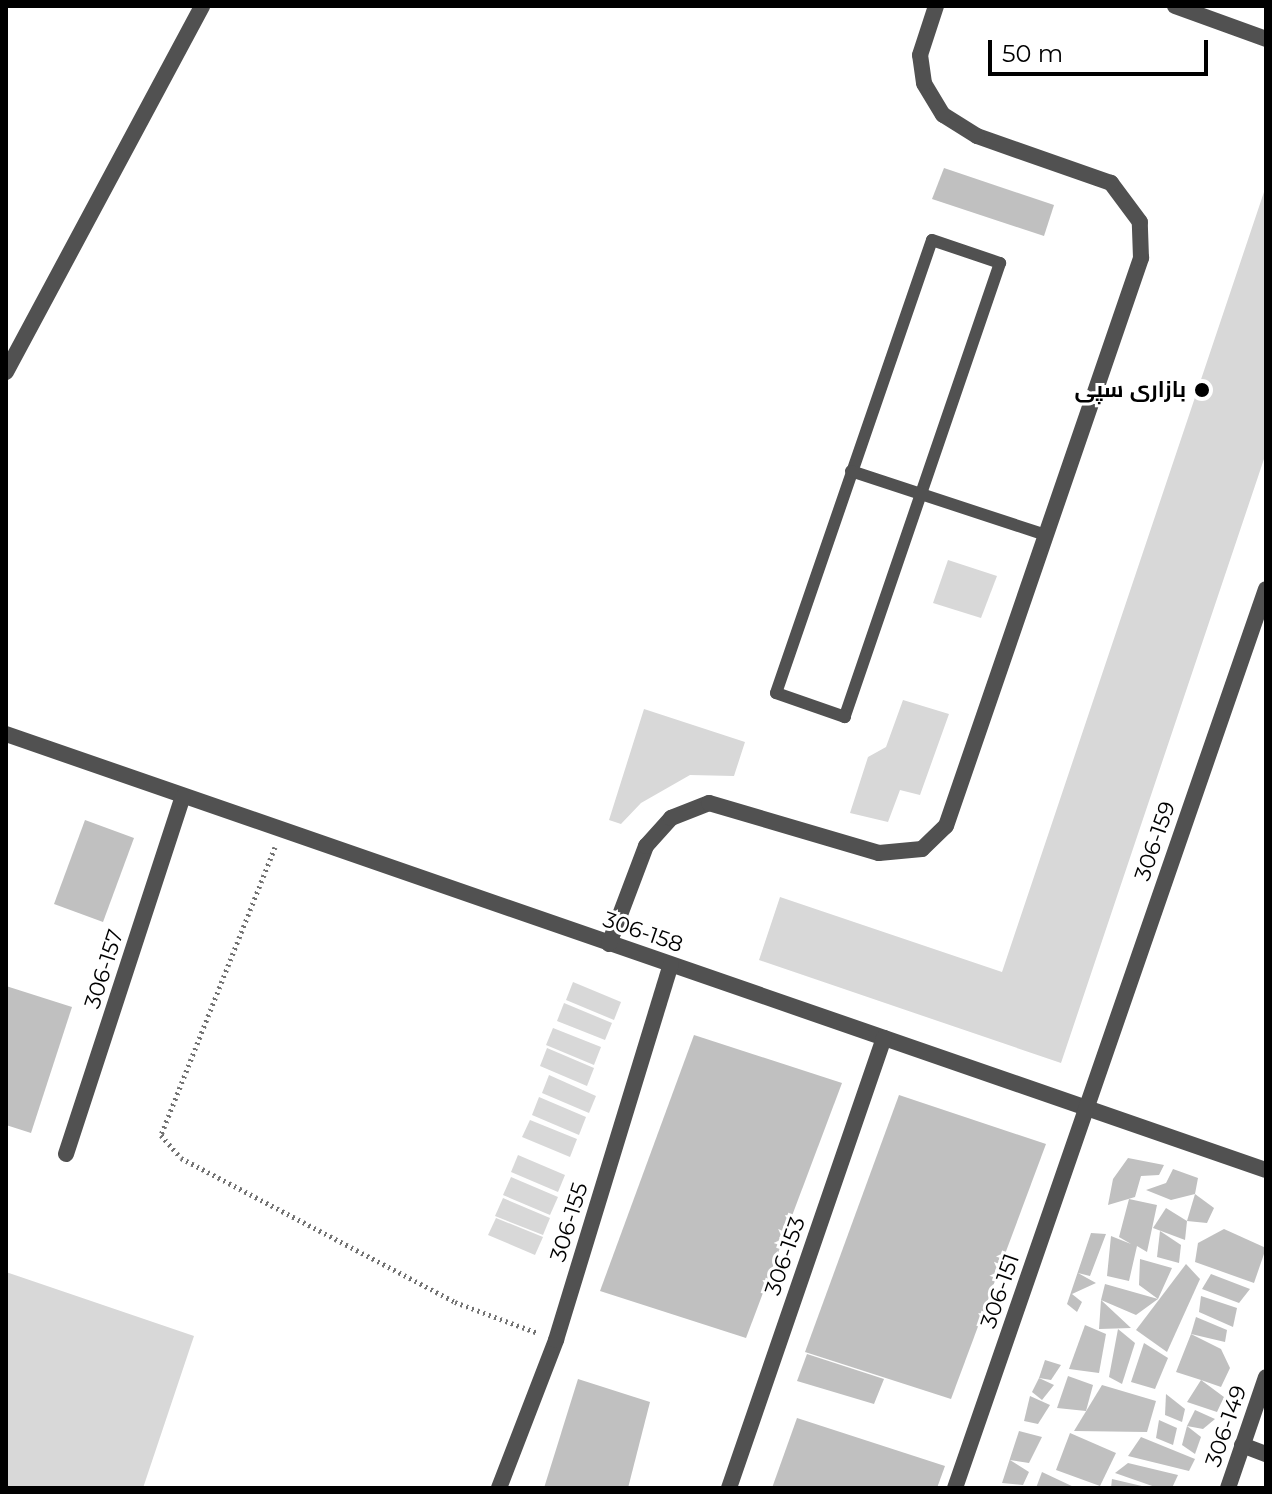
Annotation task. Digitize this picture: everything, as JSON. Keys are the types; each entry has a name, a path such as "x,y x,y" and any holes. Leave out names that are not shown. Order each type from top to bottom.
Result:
{"street":[{"path":"6,372 202,6"},
{"path":"609,944 646,846 671,818 709,803 879,853 922,849 946,826 1141,258 1140,222 1111,183 977,136 943,115 924,83 920,55 936,6"},
{"path":"1175,6 1266,39"},
{"name":"306-159","path":"1086,1108 1261,618 1266,589"},
{"name":"306-158","path":"6,734 1266,1170"},
{"name":"306-157","path":"66,1154 183,797"},
{"name":"306-155","path":"499,1488 556,1340 671,965"},
{"name":"306-153","path":"729,1488 884,1038"},
{"name":"306-151","path":"955,1488 1086,1108"},
{"name":"306-149","path":"1228,1488 1266,1377"},
{"path":"1242,1445 1266,1454"}],"lane":[{"path":"932,240 1000,263 925,494 845,717 776,693 851,471 932,240"},
{"path":"851,471 1046,535"}],"path":[{"path":"282,831 161,1135 181,1158 455,1302 556,1340"}],"shaded area":[{"path":"1266,186 1266,453 1061,1063 759,960 780,897 1002,972"},
{"path":"948,560 997,576 981,618 933,603"},
{"path":"903,700 949,714 920,795 900,790 888,822 850,813 868,757 886,747"},
{"path":"644,709 745,742 734,776 690,775 641,803 621,824 609,820"},
{"path":"573,982 621,1002 614,1020 566,1000"},
{"path":"564,1003 612,1023 605,1040 557,1021"},
{"path":"553,1028 601,1047 594,1065 546,1045"},
{"path":"547,1048 594,1068 587,1086 540,1066"},
{"path":"549,1075 596,1096 589,1113 542,1093"},
{"path":"539,1097 586,1117 579,1135 532,1115"},
{"path":"530,1120 577,1139 570,1157 522,1137"},
{"path":"518,1155 565,1175 558,1192 511,1172"},
{"path":"511,1177 558,1197 550,1215 503,1195"},
{"path":"503,1198 550,1218 543,1235 495,1216"},
{"path":"496,1218 543,1237 535,1255 488,1235"},
{"path":"6,1272 194,1336 143,1488 6,1488"}],"building":[{"path":"944,168 1054,205 1044,236 932,199"},
{"path":"85,820 134,838 103,922 54,904"},
{"path":"6,986 72,1007 31,1133 6,1125"},
{"path":"694,1035 842,1083 746,1338 600,1291"},
{"path":"899,1095 1046,1144 951,1399 805,1352"},
{"path":"1128,1158 1164,1165 1159,1175 1141,1176 1135,1197 1108,1205 1113,1179"},
{"path":"1173,1169 1198,1178 1195,1194 1171,1200 1146,1190 1166,1183"},
{"path":"1195,1194 1214,1208 1207,1223 1187,1221"},
{"path":"1129,1199 1157,1205 1147,1252 1137,1246 1129,1281 1107,1276 1111,1236 1131,1244 1119,1237"},
{"path":"1166,1208 1187,1221 1185,1240 1153,1228"},
{"path":"1224,1229 1266,1248 1254,1283 1195,1262 1198,1243"},
{"path":"1160,1231 1181,1245 1179,1263 1157,1257"},
{"path":"1091,1233 1106,1234 1090,1276 1078,1273 1096,1283 1072,1294 1082,1302 1077,1312 1067,1304"},
{"path":"1140,1259 1172,1268 1158,1299 1139,1285"},
{"path":"1186,1264 1200,1279 1167,1352 1136,1330"},
{"path":"1211,1274 1250,1289 1239,1303 1202,1289"},
{"path":"1105,1284 1158,1299 1136,1315 1101,1300"},
{"path":"1201,1296 1237,1308 1233,1327 1199,1312"},
{"path":"1101,1300 1131,1328 1099,1329"},
{"path":"1196,1317 1227,1330 1225,1342 1191,1334"},
{"path":"1085,1325 1106,1334 1099,1373 1069,1369"},
{"path":"1118,1329 1135,1343 1122,1384 1109,1377"},
{"path":"1191,1334 1221,1349 1230,1368 1221,1387 1176,1372"},
{"path":"1144,1343 1168,1358 1155,1389 1131,1382"},
{"path":"807,1354 884,1379 874,1404 797,1381"},
{"path":"1045,1360 1061,1365 1051,1380 1039,1378"},
{"path":"1068,1376 1093,1385 1086,1411 1057,1408"},
{"path":"1039,1378 1054,1385 1042,1400 1032,1392"},
{"path":"578,1379 650,1402 628,1488 544,1488"},
{"path":"1201,1380 1224,1397 1217,1412 1187,1402"},
{"path":"1102,1385 1156,1401 1147,1432 1074,1431"},
{"path":"1166,1394 1185,1409 1182,1422 1165,1415"},
{"path":"1030,1396 1050,1405 1038,1424 1024,1421"},
{"path":"1195,1410 1215,1419 1203,1429 1187,1426"},
{"path":"797,1418 945,1466 937,1488 772,1488"},
{"path":"1159,1420 1177,1428 1173,1445 1156,1438"},
{"path":"1187,1426 1201,1437 1195,1454 1182,1445"},
{"path":"1019,1431 1042,1437 1029,1463 1010,1460 1029,1472 1023,1485 1002,1483"},
{"path":"1070,1433 1116,1453 1100,1486 1056,1470"},
{"path":"1141,1437 1195,1459 1189,1471 1128,1456"},
{"path":"1128,1463 1178,1475 1172,1488 1158,1488 1115,1473"},
{"path":"1042,1472 1076,1488 1036,1488"},
{"path":"1112,1479 1146,1487 1146,1488 1111,1488"}],"place":[{"name":"بازاری سپی","path":"1202,390"}]}
